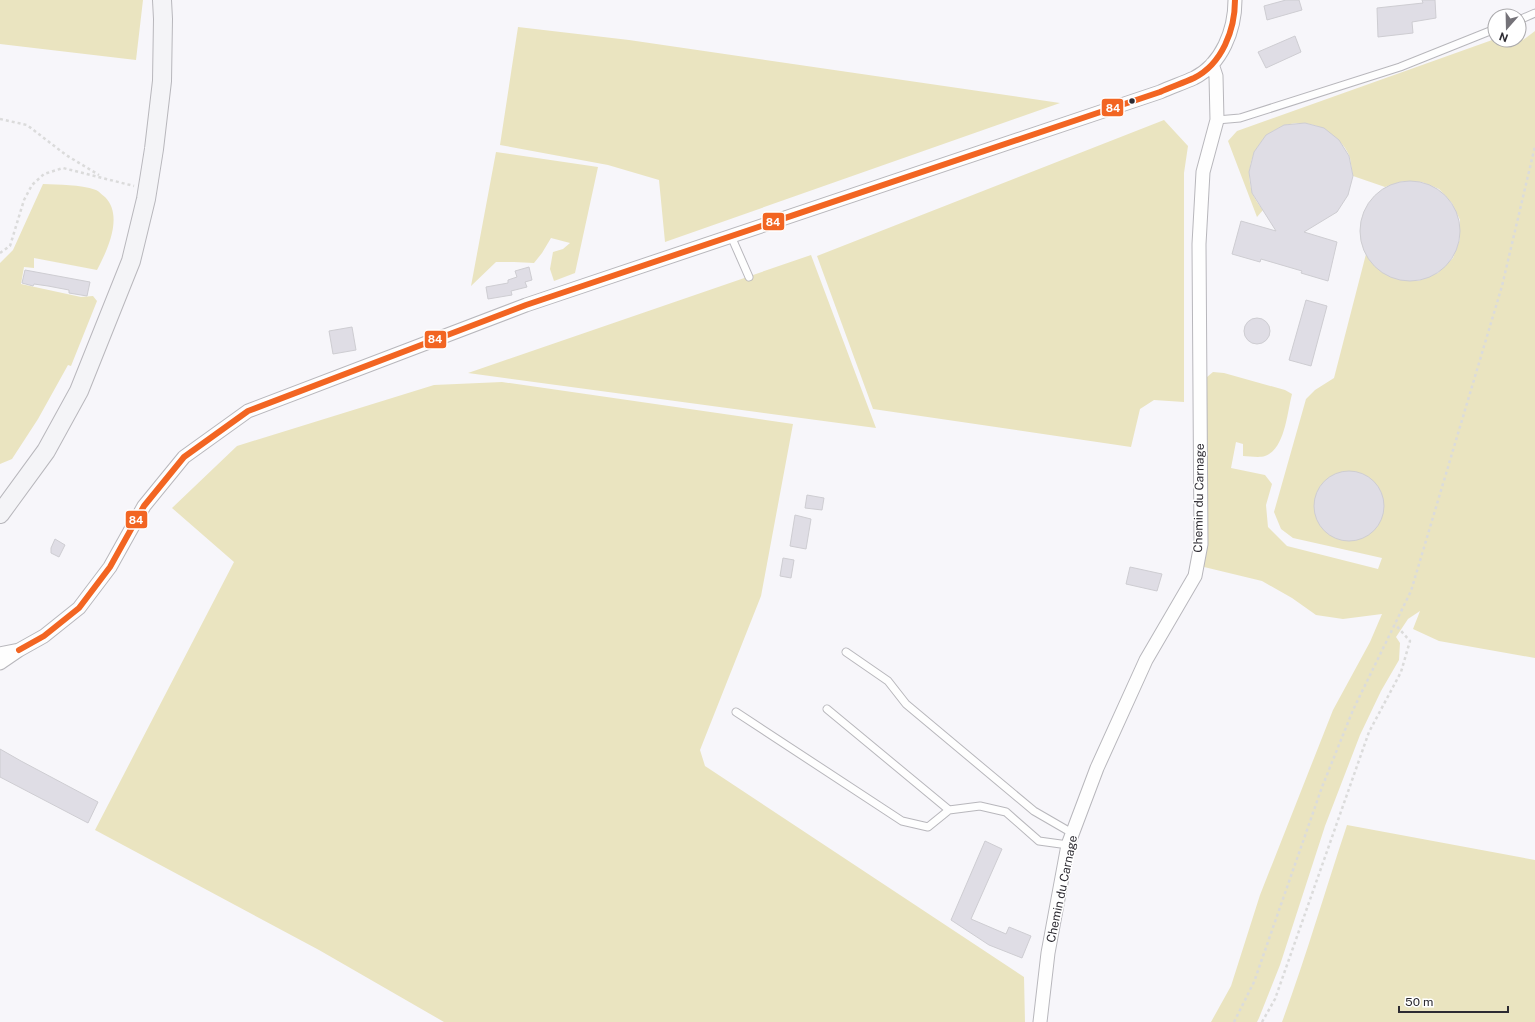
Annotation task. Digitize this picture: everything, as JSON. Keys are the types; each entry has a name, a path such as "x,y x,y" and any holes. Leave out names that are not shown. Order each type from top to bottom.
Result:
{"main road":[{"path":"0,514 46,451 79,391 131,260 148,190 154,149 162,80 164,19 162,0"}],"street":[{"path":"0,664 44,636 78,608 110,567 144,506 184,457 248,411 526,305 1160,92 1195,78 1212,64 1224,49 1231,31 1235,0"},
{"name":"Chemin du Carnage","path":"1040,1022 1048,953 1070,839 1097,768 1146,660 1195,576 1200,552 1199,236 1203,172 1217,120 1216,76 1212,64"},
{"path":"0,654 20,650"}],"lane":[{"path":"1217,120 1240,118 1400,67 1487,32"},
{"path":"731,236 749,277"},
{"path":"846,652 888,681 906,704 1034,811 1070,839"},
{"path":"827,709 949,810"},
{"path":"736,712 902,821 928,827 949,810 980,806 1006,812 1039,841 1070,839"}],"path":[{"path":"0,119 27,124 66,155 102,177"},
{"path":"1234,1022 1254,982 1322,787 1353,710 1411,591 1500,294 1535,146"},
{"path":"0,253 10,246 24,200 32,185 44,174 63,168 148,190"},
{"path":"1262,1022 1274,999 1369,732 1401,672 1410,641 1395,624"}],"shaded area":[{"path":"0,0 143,0 136,60 0,44"},
{"path":"518,27 629,40 1060,103 665,242 659,180 608,165 500,145"},
{"path":"1535,31 1535,658 1439,641 1413,629 1420,611 1408,619 1396,637 1400,643 1399,660 1381,691 1360,735 1325,826 1280,965 1259,1018 1257,1022 1211,1022 1231,986 1260,895 1333,710 1370,642 1382,614 1343,619 1316,615 1292,598 1262,581 1204,567 1207,377 1213,372 1224,373 1285,390 1292,394 1287,420 1277,446 1272,452 1263,457 1243,456 1243,444 1236,442 1231,468 1265,475 1272,484 1266,505 1268,527 1287,546 1378,569 1382,558 1293,538 1281,529 1274,512 1306,399 1315,390 1334,378 1366,254 1378,269 1396,279 1418,281 1438,273 1453,258 1460,239 1460,220 1452,203 1439,189 1422,182 1403,181 1385,187 1353,176 1349,154 1340,142 1331,134 1315,126 1299,123 1284,126 1270,133 1260,144 1252,158 1249,174 1252,192 1263,210 1257,217 1228,141 1237,131 1487,42 1487,48 1527,48 1527,37"},
{"path":"1164,120 1188,146 1184,173 1184,402 1154,400 1140,409 1131,447 873,409 817,256"},
{"path":"496,152 598,167 575,273 554,281 550,269 553,252 563,249 570,243 551,238 534,263 496,262 471,286"},
{"path":"43,184 76,186 90,188 97,191 105,197 111,205 113,214 112,234 97,270 34,258 34,268 24,267 21,284 81,297 93,296 97,301 71,366 68,365 38,419 12,459 0,464 0,263 13,250"},
{"path":"811,255 876,428 468,373"},
{"path":"502,382 793,424 761,596 700,750 705,766 1024,977 1025,1022 444,1022 319,950 95,830 234,562 172,508 237,446 434,385"},
{"path":"1347,825 1535,860 1535,1022 1282,1022"}],"building":[{"path":"1286,0 1299,0 1302,10 1267,20 1264,6"},
{"path":"1422,0 1435,0 1436,18 1412,22 1413,33 1378,37 1377,8 1423,3"},
{"path":"1295,36 1301,52 1266,68 1258,52"},
{"path":"1305,123 1324,128 1339,140 1349,156 1353,176 1348,195 1337,212 1304,232 1337,242 1328,281 1301,273 1302,271 1261,259 1260,262 1232,254 1241,221 1276,231 1252,193 1249,172 1254,152 1266,135 1284,125"},
{"path":"1410,181 1420,182 1438,189 1452,203 1459,221 1459,241 1452,259 1438,273 1420,280 1410,281 1400,280 1382,273 1368,259 1361,241 1360,231 1361,221 1368,203 1382,189 1400,182"},
{"path":"529,267 532,280 525,282 527,287 511,291 512,295 488,299 486,287 508,283 508,280 517,277 515,271"},
{"path":"25,270 90,282 87,296 69,293 69,290 34,284 33,286 22,283"},
{"path":"1306,300 1327,306 1311,366 1289,360"},
{"path":"1257,318 1266,322 1270,331 1266,340 1257,344 1248,340 1244,331 1248,322"},
{"path":"352,327 356,350 333,354 329,331"},
{"path":"1349,471 1368,477 1378,487 1384,506 1378,525 1368,535 1349,541 1330,535 1320,525 1314,506 1320,487 1330,477"},
{"path":"807,495 824,498 822,510 805,508"},
{"path":"795,515 811,519 806,549 790,546"},
{"path":"55,539 65,545 59,557 51,553 51,548"},
{"path":"783,558 794,560 791,578 780,576"},
{"path":"1130,567 1162,574 1157,591 1126,584"},
{"path":"0,749 98,802 88,823 0,777"},
{"path":"985,841 1002,849 971,919 1006,934 1009,927 1031,936 1022,958 989,945 951,920"}],"transit line":[{"name":"84","path":"19,650 44,636 79,608 110,567 144,506 184,457 248,411 526,305 1160,92 1190,80 1204,72 1212,64 1225,45 1233,23 1235,0"}]}
